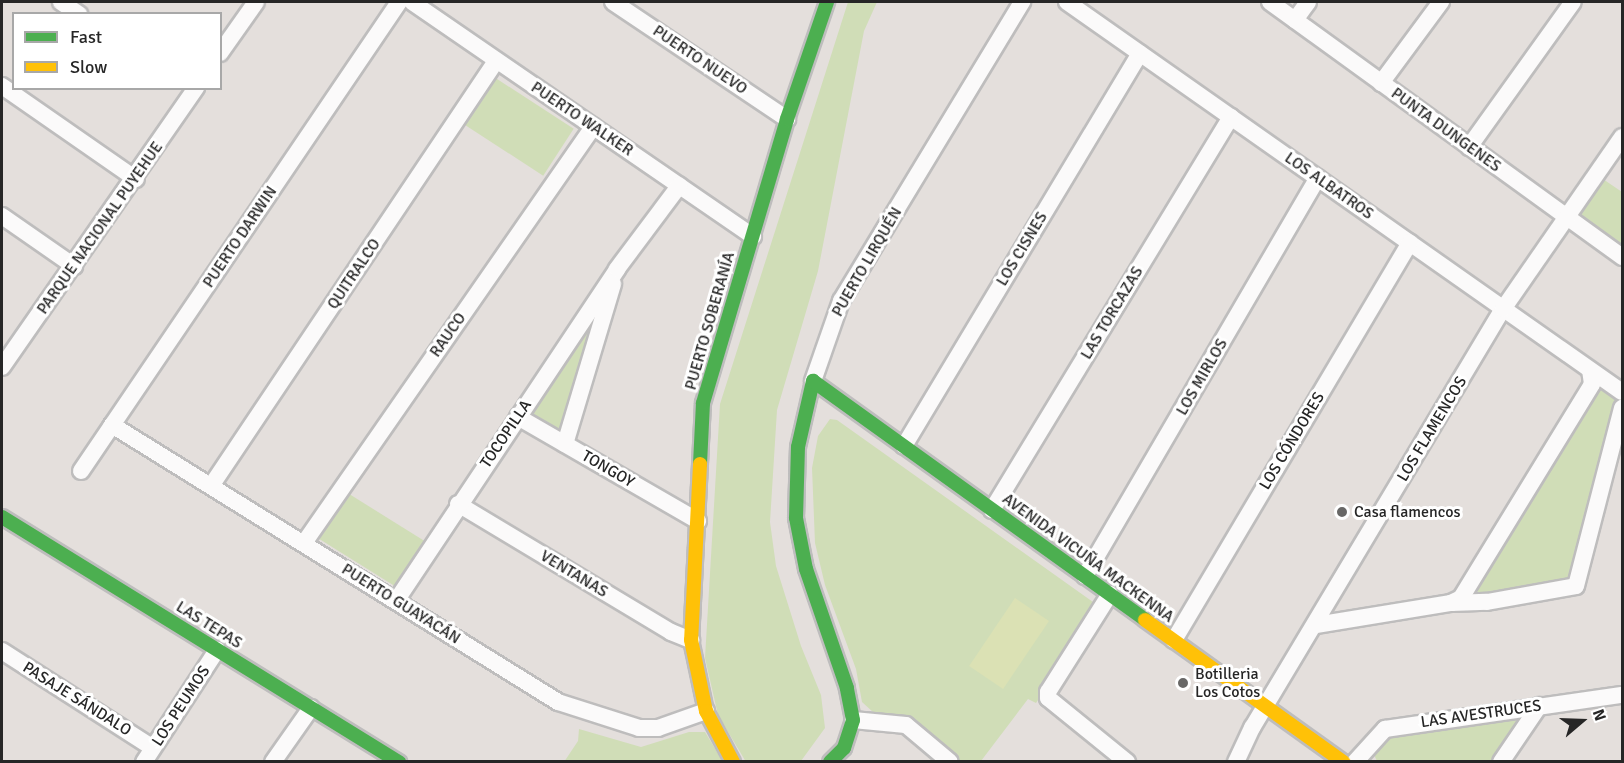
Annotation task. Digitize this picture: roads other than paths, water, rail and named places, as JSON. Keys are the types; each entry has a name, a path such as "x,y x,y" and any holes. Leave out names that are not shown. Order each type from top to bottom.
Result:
{"street":[{"path":"61,2 76,12"},
{"name":"PUERTO DARWIN","path":"81,471 399,2"},
{"name":"PUERTO WALKER","path":"412,2 753,236"},
{"name":"PUERTO NUEVO","path":"613,2 787,119"},
{"name":"PUERTO LIRQUÉN","path":"853,720 847,688 806,569 796,518 798,447 813,381 841,301 1022,2"},
{"name":"LOS ALBATROS","path":"1067,2 1623,392"},
{"name":"PUNTA DUNGENES","path":"1270,2 1623,258"},
{"path":"1295,20 1308,2"},
{"path":"1381,83 1441,2"},
{"path":"1469,147 1573,2"},
{"path":"222,50 251,3"},
{"name":"PUERTO SOBERANÍA","path":"733,762 706,711 691,640 703,403 787,119 824,3"},
{"name":"LOS CISNES","path":"904,446 1140,53"},
{"name":"QUITRALCO","path":"211,486 496,61"},
{"path":"2,86 136,179"},
{"name":"PARQUE NACIONAL PUYEHUE","path":"5,356 75,266 136,179 193,90"},
{"name":"LAS TORCAZAS","path":"992,510 1231,117"},
{"name":"RAUCO","path":"304,543 593,127"},
{"name":"LOS FLAMENCOS","path":"1236,762 1266,706 1317,625 1503,309 1623,136"},
{"name":"LOS MIRLOS","path":"1085,576 1318,178"},
{"name":"TOCOPILLA","path":"396,601 458,504 617,269 679,186"},
{"path":"2,216 75,266"},
{"name":"LOS CÓNDORES","path":"1174,640 1410,243"},
{"name":"TOCOPILLA","path":"565,444 617,269"},
{"path":"1451,603 1461,598 1592,384 1590,370"},
{"name":"AVENIDA VICUÑA MACKENNA","path":"813,381 1343,762"},
{"path":"1317,625 1451,603 1487,602 1576,586 1623,408"},
{"name":"TONGOY","path":"518,417 698,521"},
{"name":"PUERTO GUAYACÁN","path":"112,425 558,702 588,714 639,728 658,728 706,711"},
{"name":"VENTANAS","path":"458,504 670,632 691,640"},
{"name":"LAS TEPAS","path":"2,517 393,760"},
{"path":"1110,594 1048,692 1048,699 1127,762"},
{"name":"LOS PEUMOS","path":"149,755 217,650"},
{"name":"PASAJE SÁNDALO","path":"2,651 149,755"},
{"name":"LAS AVESTRUCES","path":"1355,762 1384,729 1623,695"},
{"path":"1501,762 1539,706"},
{"path":"273,762 311,708"},
{"path":"830,762 844,748 853,720 906,725 950,762"}],"place":[{"name":"Casa flamencos","path":"1342,512"},
{"name":"Botilleria Los Cotos","path":"1183,683"}]}
